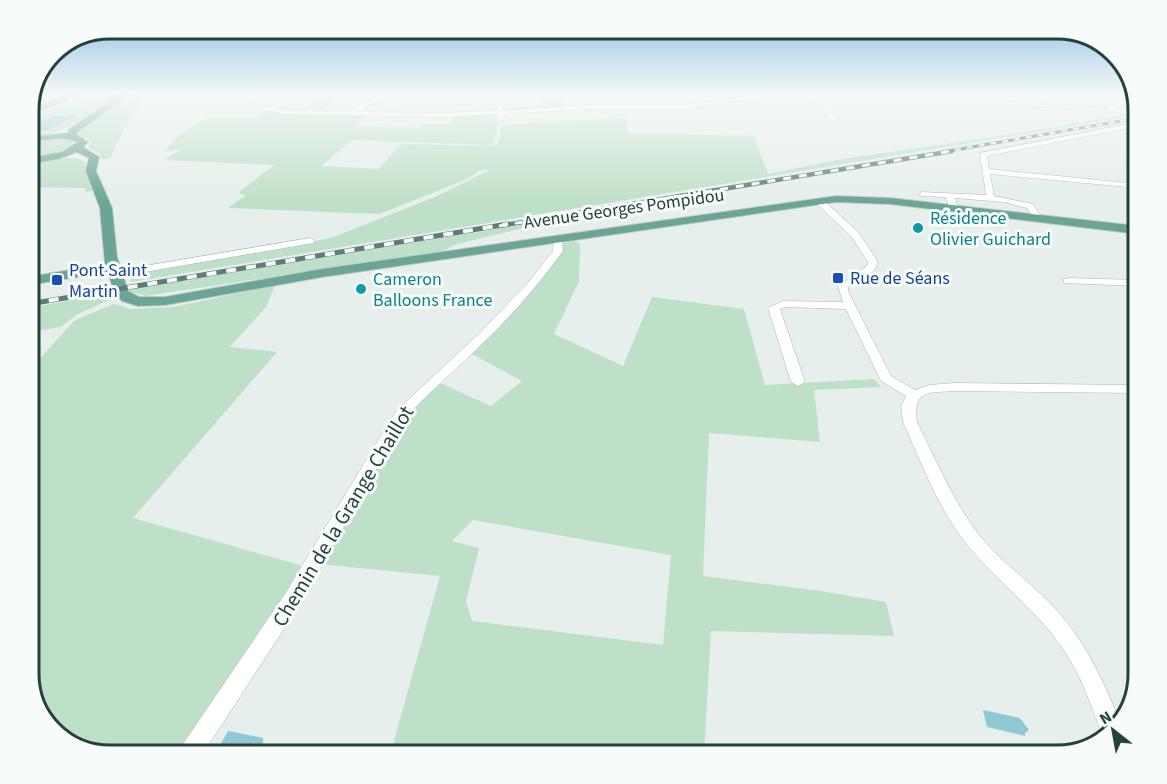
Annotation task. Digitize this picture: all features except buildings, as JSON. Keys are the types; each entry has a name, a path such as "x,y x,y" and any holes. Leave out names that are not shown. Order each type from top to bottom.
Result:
{"main road":[{"path":"40,138 61,130"},
{"path":"73,137 72,131 74,130"},
{"path":"39,159 77,148 83,142 73,137 40,138"},
{"path":"39,280 114,271 106,208 91,171 94,156 77,148"},
{"path":"52,157 83,157 92,164"},
{"name":"Avenue Georges Pompidou","path":"114,271 121,292 127,298 138,302 165,301 301,276 819,201 879,200 1128,229"}],"street":[{"path":"990,197 983,155 1110,130"},
{"path":"985,171 1128,185"},
{"path":"922,194 990,197 1027,204 1032,207 1039,220"},
{"path":"950,195 954,209"},
{"path":"819,201 855,234 873,262 870,269 843,286 850,306 886,378 914,395"},
{"name":"Chemin de la Grange Chaillot","path":"196,745 292,600 401,414 423,390 470,350 531,285 558,251 557,239"},
{"path":"114,271 310,241"},
{"path":"1068,281 1128,283"},
{"path":"798,382 774,308 783,304 850,306"},
{"path":"1109,722 1095,685 1074,647 1044,610 975,542 960,521 910,422 908,406 914,395 929,389 956,387 1128,389"}],"green space":[{"path":"62,130 39,136 39,132"},
{"path":"78,130 124,130 111,158 100,159 101,155 88,148 92,141 80,136"},
{"path":"188,130 496,130 493,145 352,140 321,166 379,169 401,144 497,146 502,130 627,130 627,133 754,136 768,174 842,159 1051,130 131,282 130,273 331,238 435,197 490,170 481,170 465,180 379,214 228,208 246,195 238,193 274,165 164,160 182,149 164,151"},
{"path":"59,138 75,143 61,152 39,157 39,140"},
{"path":"61,158 77,158 85,162 92,191 86,192 84,188 39,187 39,163"},
{"path":"570,217 457,244 443,251 146,296 131,292 130,289"},
{"path":"574,241 580,244 579,281 554,334 623,366 652,297 744,309 765,385 874,379 881,387 814,390 820,442 709,433 703,576 886,602 894,636 711,631 705,745 393,745 440,576 318,564 405,418 440,383 491,406 522,381 472,354 510,315 555,258 564,243","holes":["473,520 671,555 663,645 472,621 466,601 479,548 452,541"]},
{"path":"275,285 266,307 230,347 277,352 133,518 306,567 188,745 96,744 78,738 60,724 48,710 41,693 39,679 39,359 75,320 114,304 131,309 174,307"},
{"path":"108,293 109,300 76,315 61,327 39,330 39,306"}],"water":[{"path":"983,710 1020,718 1029,730 1025,736 987,727"},
{"path":"228,731 263,738 263,745 220,745"}],"railway":[{"path":"943,152 1072,130"},
{"path":"499,226 952,151"},
{"path":"39,302 508,224"}],"place":[{"name":"Résidence Olivier Guichard","path":"918,228"},
{"name":"Rue de Séans","path":"838,278"},
{"name":"Pont Saint Martin","path":"57,280"},
{"name":"Cameron Balloons France","path":"361,289"}]}
